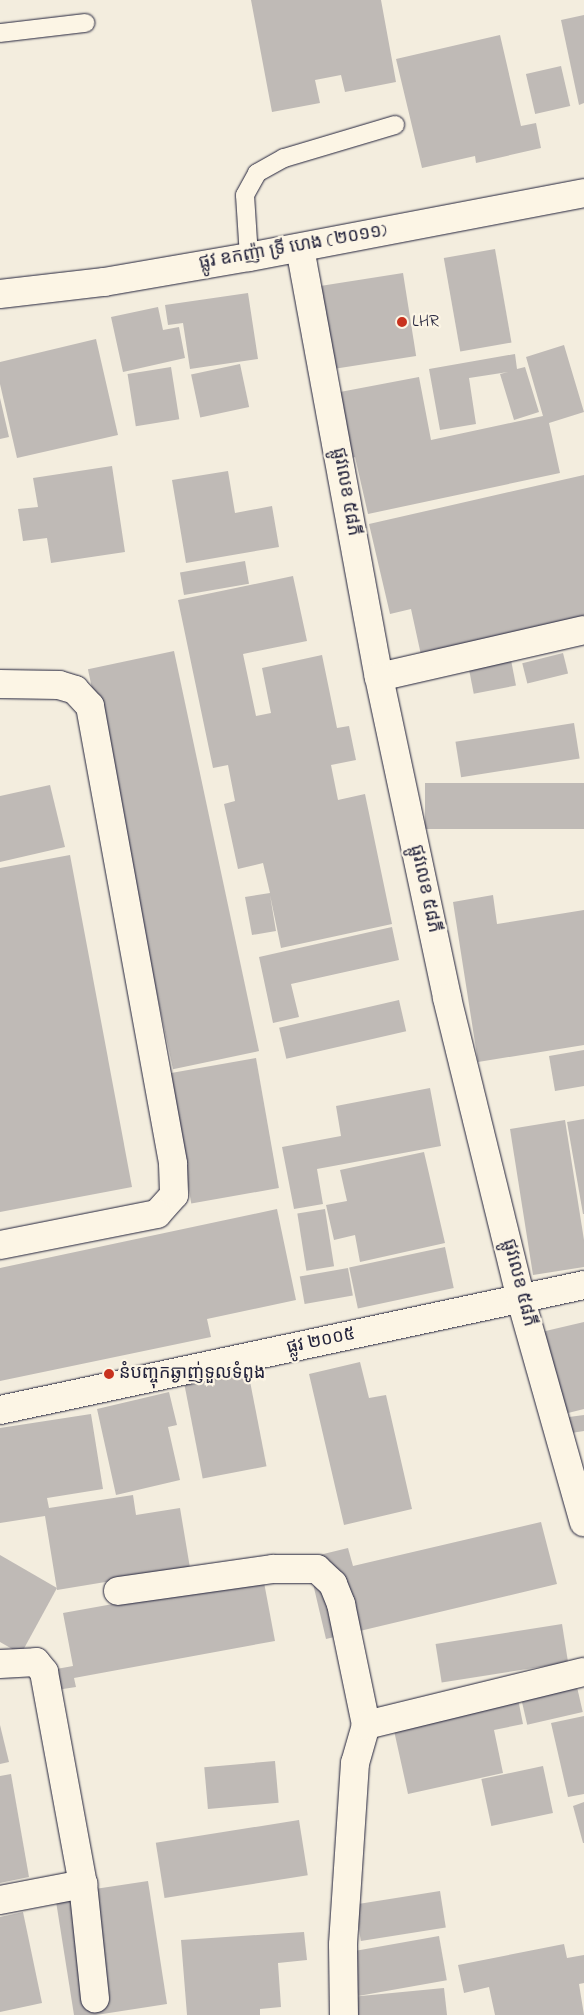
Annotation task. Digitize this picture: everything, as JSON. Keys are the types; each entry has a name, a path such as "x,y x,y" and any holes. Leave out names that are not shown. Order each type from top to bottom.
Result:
{"street":[{"name":"ផ្លូវ ឧកញ៉ា ទ្រី ហេង (២០១១)","path":"0,294 104,282 250,257 584,193"},
{"name":"ផ្លូវលេខ ៥៨ភី","path":"300,248 379,677 447,998 521,1300 584,1522"},
{"path":"379,677 584,630"},
{"path":"0,684 59,685 75,690 90,706 173,1164 174,1195 157,1214 0,1245"},
{"name":"ផ្លូវ ២០០៥","path":"0,1410 584,1285"},
{"path":"118,1591 273,1569 317,1569 333,1584 340,1604 366,1725 355,1763 343,1945 344,2015"},
{"path":"0,1664 22,1660 36,1662 44,1672 83,1884 95,1998"},
{"path":"366,1725 584,1672"},
{"path":"0,1900 83,1884"}],"lane":[{"path":"0,33 85,23"},
{"path":"250,257 245,195 257,173 284,158 396,125"}],"building":[{"path":"251,0 381,0 396,82 345,92 341,75 315,80 320,103 272,112"},
{"path":"584,15 584,103 579,105 561,20"},
{"path":"500,35 521,126 536,123 541,148 476,163 475,156 422,168 396,59"},
{"path":"561,66 570,106 535,114 526,74"},
{"path":"495,249 511,343 460,352 444,258"},
{"path":"403,273 416,356 330,370 317,287"},
{"path":"248,293 258,359 190,369 183,323 168,325 165,305"},
{"path":"158,307 163,330 179,327 185,358 123,372 111,317"},
{"path":"96,339 118,435 17,458 0,384 0,362"},
{"path":"564,345 584,412 549,423 560,473 368,514 355,457 352,458 340,392 419,377 431,440 543,416 526,357"},
{"path":"515,354 517,369 525,367 539,412 514,420 500,374 508,372 469,378 476,424 440,430 429,369"},
{"path":"240,364 249,407 200,417 191,374"},
{"path":"171,367 179,419 136,426 128,374"},
{"path":"0,398 9,437 0,439"},
{"path":"112,466 125,552 51,563 47,538 23,541 18,509 38,507 33,478"},
{"path":"228,471 235,513 272,506 279,547 186,563 172,480"},
{"path":"584,475 584,618 421,655 411,609 390,614 369,524"},
{"path":"245,561 249,584 184,595 180,572"},
{"path":"293,576 307,641 243,654 256,716 271,713 262,668 322,655 337,728 349,726 356,760 331,765 338,800 365,794 392,924 281,948 270,895 276,931 252,935 245,897 270,893 263,863 238,869 224,804 235,801 228,765 213,768 178,600"},
{"path":"174,651 259,1051 173,1069 88,669"},
{"path":"563,653 568,673 527,684 522,663"},
{"path":"511,660 516,686 474,694 469,668"},
{"path":"574,723 580,759 461,777 455,742"},
{"path":"425,783 584,783 584,829 425,829"},
{"path":"50,785 65,847 0,862 0,796"},
{"path":"70,855 132,1187 0,1212 0,868"},
{"path":"493,895 497,924 584,910 584,1045 478,1062 453,902"},
{"path":"392,927 399,960 291,984 299,1017 273,1023 259,957"},
{"path":"399,1000 406,1031 286,1059 279,1028"},
{"path":"584,1050 584,1086 555,1091 549,1056"},
{"path":"256,1058 279,1188 191,1203 168,1073"},
{"path":"430,1088 441,1146 317,1169 323,1204 294,1209 282,1147 341,1136 336,1106"},
{"path":"584,1119 584,1214 583,1214 567,1122"},
{"path":"565,1120 584,1240 584,1267 533,1275 510,1129"},
{"path":"424,1152 445,1243 360,1262 355,1235 334,1240 326,1205 347,1201 340,1170"},
{"path":"277,1209 296,1300 207,1319 211,1337 0,1381 0,1268"},
{"path":"325,1209 334,1266 306,1271 297,1213"},
{"path":"445,1247 454,1288 358,1308 349,1267"},
{"path":"348,1268 353,1296 305,1304 300,1277"},
{"path":"584,1322 584,1409 556,1416 537,1333"},
{"path":"360,1362 369,1398 386,1395 412,1509 344,1525 309,1374"},
{"path":"248,1371 267,1466 203,1479 184,1383"},
{"path":"169,1392 177,1425 168,1427 180,1480 116,1495 97,1409"},
{"path":"91,1414 103,1489 47,1498 49,1508 133,1495 136,1515 180,1508 190,1568 57,1590 45,1516 0,1523 0,1428"},
{"path":"584,1415 584,1431 571,1433 569,1417"},
{"path":"541,1522 557,1584 326,1639 307,1558 348,1548 353,1566"},
{"path":"0,1555 57,1588 21,1654 0,1642"},
{"path":"263,1577 275,1641 74,1678 76,1687 37,1693 34,1673 73,1666 63,1613"},
{"path":"562,1624 568,1663 442,1683 436,1644"},
{"path":"574,1674 583,1712 527,1725 518,1687"},
{"path":"518,1699 523,1724 494,1730 503,1773 408,1794 391,1717"},
{"path":"584,1716 584,1794 568,1797 551,1723"},
{"path":"0,1725 9,1762 0,1764"},
{"path":"275,1761 279,1803 208,1809 204,1767"},
{"path":"543,1766 553,1813 491,1826 481,1779"},
{"path":"11,1774 29,1877 0,1883 0,1776"},
{"path":"584,1802 584,1843 583,1843 573,1806"},
{"path":"299,1820 308,1875 165,1898 156,1843"},
{"path":"148,1881 167,2004 96,2015 74,2015 55,1895"},
{"path":"440,1891 446,1928 361,1941 355,1904"},
{"path":"23,1912 42,2003 0,2012 0,1917"},
{"path":"304,1932 307,1960 278,1963 281,2007 260,2009 260,2015 187,2015 181,1940"},
{"path":"439,1936 447,1980 358,1996 350,1952"},
{"path":"564,1944 567,1958 584,1955 584,1983 579,1984 584,2015 495,2015 489,1987 464,1993 458,1965"},
{"path":"444,1988 447,2015 341,2015 340,1998"}],"place":[{"name":"LHR","path":"402,322"},
{"name":"នំបញ្ចុកឆ្ងាញ់ទួលទំពូង","path":"109,1374"}]}
